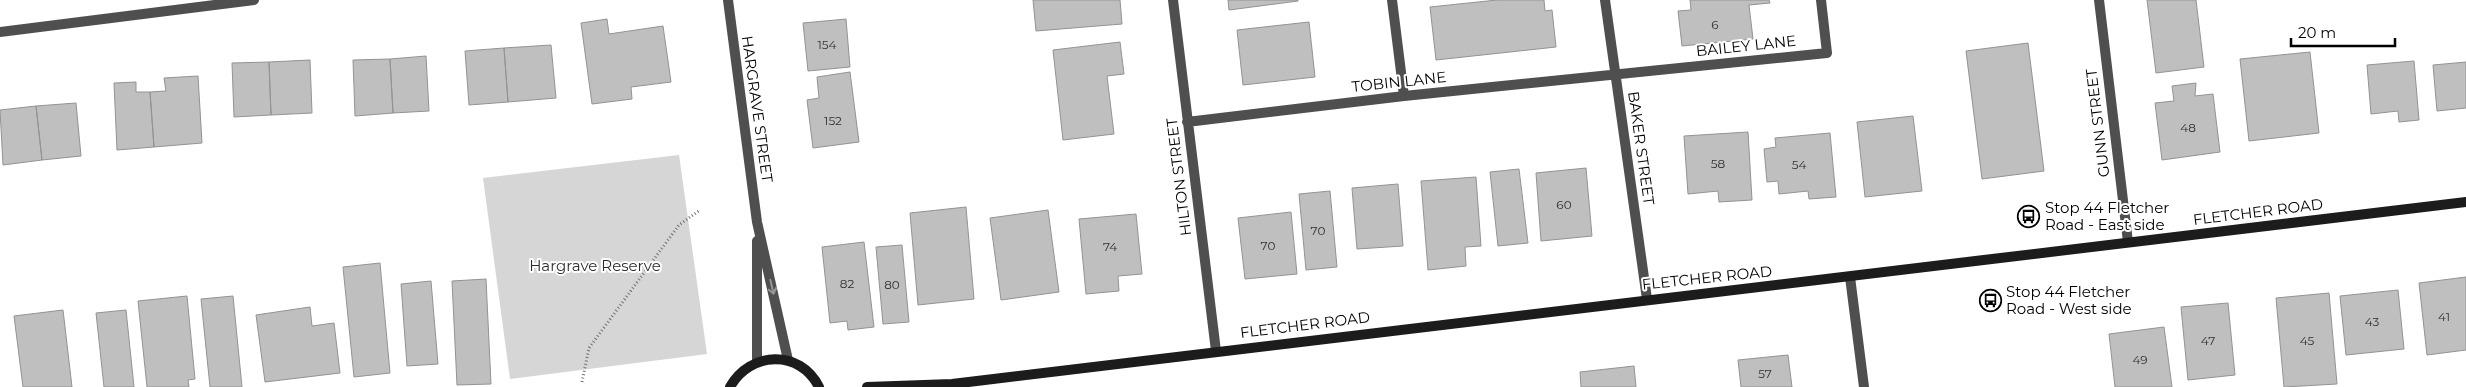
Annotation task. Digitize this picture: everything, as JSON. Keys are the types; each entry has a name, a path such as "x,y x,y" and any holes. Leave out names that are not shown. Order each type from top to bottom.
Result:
{"street":[{"path":"0,32 254,0"},
{"name":"HARGRAVE STREET","path":"728,0 757,222 788,360"},
{"name":"HILTON STREET","path":"1174,0 1187,122 1216,351"},
{"path":"1392,0 1404,96"},
{"name":"BAKER STREET","path":"1605,0 1647,299"},
{"name":"BAILEY LANE","path":"1615,76 1827,53 1821,0"},
{"name":"GUNN STREET","path":"2099,0 2128,242"},
{"name":"TOBIN LANE","path":"1187,122 1404,96 1615,76"},
{"name":"FLETCHER ROAD","path":"867,387 952,384 2466,202"},
{"name":"HARGRAVE STREET","path":"757,222 757,361"},
{"path":"1850,277 1864,387"},
{"path":"728,386 748,366 757,361 771,358 788,360 806,369 819,387"},
{"name":"FLETCHER ROAD","path":"941,387 952,384"}],"path":[{"path":"582,382 589,348 678,225 700,210"}],"green space":[{"name":"Hargrave Reserve","path":"679,155 707,354 510,379 483,178"}],"building":[{"path":"1033,0 1120,0 1122,24 1036,31"},
{"path":"1228,0 1298,0 1298,1 1229,10"},
{"path":"1497,0 1544,0 1545,11 1552,10 1556,47 1436,60 1430,7"},
{"path":"1690,0 1769,0 1770,3 1749,5 1753,39 1682,46 1678,11 1691,10"},
{"path":"2147,0 2196,0 2204,67 2156,73"},
{"path":"607,19 609,34 663,26 671,82 631,87 632,99 592,104 581,23"},
{"path":"846,19 850,67 808,71 803,23"},
{"path":"1309,22 1315,77 1243,85 1237,30"},
{"path":"1120,42 1124,74 1107,76 1114,134 1063,140 1053,50"},
{"path":"2028,43 2044,171 1982,179 1966,51"},
{"path":"551,45 556,98 508,102 504,48"},
{"path":"504,48 508,102 469,105 465,51"},
{"path":"2310,52 2319,133 2249,141 2240,59"},
{"path":"426,56 429,111 393,113 390,59"},
{"path":"390,59 393,113 355,116 353,60"},
{"path":"310,60 312,113 271,115 269,62"},
{"path":"2414,61 2419,120 2399,122 2398,111 2371,114 2367,65"},
{"path":"269,62 271,115 234,117 232,63"},
{"path":"2466,62 2466,108 2437,111 2433,65"},
{"path":"850,72 859,142 813,148 807,100 819,98 817,77"},
{"path":"198,76 202,143 154,147 150,92 166,91 164,78"},
{"path":"136,82 136,92 150,92 154,147 117,150 114,83"},
{"path":"2196,83 2195,96 2213,94 2220,152 2162,160 2155,103 2174,101 2172,86"},
{"path":"76,103 81,156 42,160 36,106"},
{"path":"36,106 42,160 3,165 0,110"},
{"path":"1913,116 1922,191 1865,197 1857,122"},
{"path":"1748,132 1752,200 1719,202 1718,191 1688,194 1684,136"},
{"path":"1830,133 1836,197 1809,199 1808,191 1779,194 1778,181 1767,182 1764,149 1776,147 1775,138"},
{"path":"1586,168 1592,236 1541,241 1536,173"},
{"path":"1519,169 1528,243 1498,246 1490,172"},
{"path":"1476,177 1481,246 1465,247 1466,266 1428,270 1421,181"},
{"path":"1398,184 1403,246 1357,249 1352,188"},
{"path":"1330,191 1337,267 1306,270 1299,194"},
{"path":"966,207 974,299 918,305 910,213"},
{"path":"1048,210 1059,292 1001,300 990,218"},
{"path":"1291,212 1297,274 1245,279 1238,218"},
{"path":"1136,214 1142,274 1118,276 1119,291 1086,294 1079,219"},
{"path":"864,242 874,327 848,330 847,321 830,323 822,247"},
{"path":"902,245 909,322 883,324 876,247"},
{"path":"380,263 390,373 354,377 343,267"},
{"path":"2466,277 2466,350 2427,355 2419,283"},
{"path":"486,279 491,384 457,385 452,281"},
{"path":"431,281 438,364 407,366 401,284"},
{"path":"2398,290 2404,349 2346,355 2340,296"},
{"path":"2329,293 2337,384 2284,387 2276,298"},
{"path":"187,296 195,379 188,380 189,387 147,387 138,301"},
{"path":"233,296 242,387 210,387 201,299"},
{"path":"2228,303 2235,375 2188,380 2181,307"},
{"path":"310,307 312,326 334,323 340,373 265,382 256,315"},
{"path":"63,310 72,387 23,387 14,316"},
{"path":"126,310 134,387 104,387 96,313"},
{"path":"2164,327 2172,387 2115,387 2109,334"},
{"path":"1788,355 1792,387 1741,387 1738,360"},
{"path":"1634,366 1636,387 1581,387 1580,372"}],"place":[{"name":"Stop 44 Fletcher Road - East side","path":"2029,217"},
{"name":"Stop 44 Fletcher Road - West side","path":"1990,301"}]}
